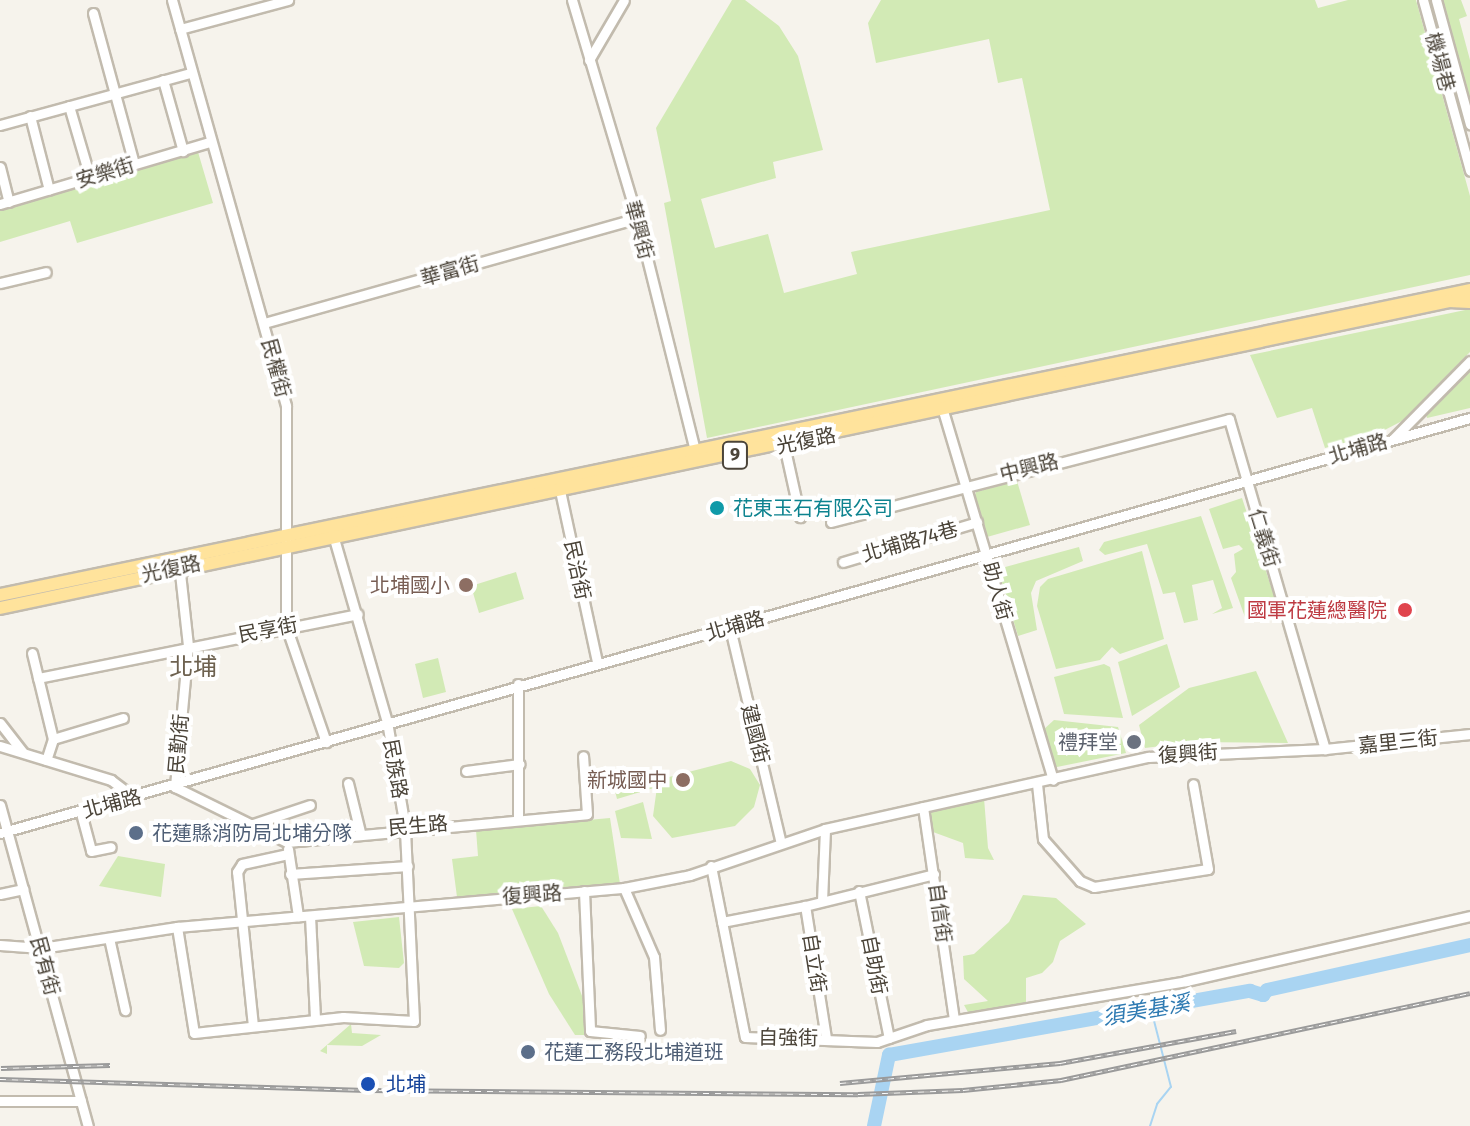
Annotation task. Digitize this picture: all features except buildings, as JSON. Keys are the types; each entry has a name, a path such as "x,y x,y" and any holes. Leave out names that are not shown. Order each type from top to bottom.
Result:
{"main road":[{"name":"光復路","path":"696,456 784,445 1470,290"},
{"name":"光復路","path":"0,595 178,562 942,407 1449,301 1470,302"},
{"name":"光復路","path":"0,608 178,562"}],"street":[{"name":"民權街","path":"172,0 209,142 286,406 282,539 286,626 326,742"},
{"path":"180,29 288,0"},
{"name":"華興街","path":"572,0 637,218 696,456"},
{"path":"589,60 624,0"},
{"name":"機場巷","path":"1423,0 1470,171"},
{"name":"機場巷","path":"1436,0 1470,124"},
{"path":"93,13 134,164"},
{"path":"0,125 190,73"},
{"path":"163,80 183,151"},
{"path":"69,106 90,178"},
{"path":"30,116 49,190"},
{"name":"安樂街","path":"4,203 209,142"},
{"path":"0,167 4,203"},
{"name":"華富街","path":"264,323 637,218"},
{"path":"0,283 46,272"},
{"path":"1391,440 1470,361"},
{"name":"助人街","path":"942,407 1053,780"},
{"name":"北埔路","path":"3,832 175,787 518,684 987,557 1470,418"},
{"name":"中興路","path":"831,522 965,484 1229,419"},
{"name":"仁義街","path":"1229,419 1325,749"},
{"path":"784,445 800,517"},
{"name":"民治街","path":"559,484 597,662"},
{"name":"北埔路74巷","path":"843,562 977,522"},
{"name":"民族路","path":"315,1019 414,1021 405,827 387,722 332,530"},
{"name":"民勤街","path":"175,787 188,646 178,562"},
{"name":"民享街","path":"38,678 358,614"},
{"name":"建國街","path":"730,628 780,840"},
{"path":"32,653 53,739 46,760"},
{"path":"518,684 518,818"},
{"path":"53,739 123,718"},
{"path":"0,723 23,752"},
{"name":"嘉里三街","path":"1325,749 1470,734"},
{"path":"0,746 111,780 135,798"},
{"name":"復興街","path":"1053,780 1166,754 1325,749"},
{"name":"民生路","path":"287,842 405,827 587,814 583,756"},
{"path":"466,771 520,764"},
{"name":"復興路","path":"0,945 41,948 177,927 624,888 711,866 780,840 1053,780"},
{"path":"348,783 360,832"},
{"path":"1037,784 1043,839 1080,881 1094,887 1208,869 1193,784"},
{"path":"175,787 287,842 298,916"},
{"name":"民有街","path":"0,805 3,832 41,948 88,1126"},
{"path":"253,824 310,805"},
{"name":"自信街","path":"923,807 954,1020"},
{"path":"81,813 91,851 111,847"},
{"path":"822,901 825,829"},
{"path":"253,1026 237,872 242,864 288,854"},
{"path":"290,874 408,866"},
{"name":"自強街","path":"711,866 745,1037 889,1038 954,1020 1186,981 1470,916"},
{"name":"自立街","path":"826,1038 805,906 934,874"},
{"path":"624,888 654,957 660,1030"},
{"path":"0,894 23,889"},
{"path":"584,891 590,1031 640,1036"},
{"name":"自助街","path":"859,891 889,1038"},
{"path":"722,922 805,906"},
{"path":"177,927 194,1033 315,1019 310,916"},
{"path":"109,938 125,1010"},
{"path":"0,1101 81,1101"}],"green space":[{"path":"732,0 745,0 779,26 798,56 823,150 773,162 776,178 701,199 715,248 768,234 784,293 857,274 851,252 1050,210 1022,78 998,83 989,39 876,63 868,23 881,0 1315,0 1318,8 1348,0 1416,0 1470,196 1470,275 707,438 664,203 671,201 656,128"},
{"path":"1441,0 1461,0 1467,16 1459,19 1470,60 1470,107"},
{"path":"198,152 213,203 77,243 70,221 0,242 0,211"},
{"path":"1470,309 1470,352 1402,421 1377,434 1325,448 1312,408 1277,418 1250,355"},
{"path":"1470,369 1470,408 1427,418 1426,414"},
{"path":"1017,481 1030,525 987,537 974,498 976,492"},
{"path":"1242,498 1279,611 1246,620 1231,578 1236,572 1234,554 1243,549 1239,545 1223,549 1209,509"},
{"path":"1201,516 1233,608 1212,614 1222,608 1213,580 1192,585 1198,620 1184,623 1175,592 1163,594 1147,544 1105,555 1099,550 1104,542"},
{"path":"1079,547 1083,561 1036,581 1031,593 1037,630 1018,636 998,569"},
{"path":"1142,551 1164,639 1120,654 1112,647 1100,660 1056,669 1037,606 1040,587 1048,579"},
{"path":"516,572 524,599 479,613 471,586"},
{"path":"1167,644 1180,687 1132,716 1118,662"},
{"path":"438,658 446,692 423,698 415,664"},
{"path":"1104,664 1110,667 1123,718 1064,714 1054,677"},
{"path":"1256,671 1288,743 1194,742 1145,748 1139,725 1189,688"},
{"path":"1054,720 1118,727 1126,753 1052,768 1043,730"},
{"path":"731,761 750,769 760,785 754,807 735,826 672,838 653,816 657,787 617,799 615,791"},
{"path":"984,798 988,848 994,860 965,858 963,843 933,832 930,812"},
{"path":"643,802 652,839 621,838 615,811"},
{"path":"610,818 620,884 457,897 452,859 478,856 476,830"},
{"path":"118,856 165,864 161,897 99,886"},
{"path":"1023,895 1056,898 1086,924 1060,941 1053,962 1042,973 1026,978 1026,1005 969,1014 964,1005 988,1001 964,979 963,956 974,954 1009,922"},
{"path":"541,906 558,933 584,1001 584,1035 575,1035 549,994 512,909"},
{"path":"399,917 404,963 399,968 364,966 353,922"},
{"path":"351,1024 352,1033 381,1035 362,1046 327,1045 327,1054 320,1051"}],"waterway":[{"name":"須美基溪","path":"874,1126 889,1055 1250,991 1263,995 1267,990 1470,945"},
{"path":"1150,1126 1157,1104 1171,1087 1151,1009"}],"railway":[{"path":"0,1079 367,1090 858,1094 963,1090 1061,1080 1470,993"},
{"path":"840,1083 1060,1063 1236,1031"},
{"path":"1,1068 110,1065"}],"place":[{"name":"花東玉石有限公司","path":"717,508"},
{"name":"北埔國小","path":"466,585"},
{"name":"國軍花蓮總醫院","path":"1405,610"},
{"name":"禮拜堂","path":"1134,742"},
{"name":"新城國中","path":"683,780"},
{"name":"花蓮縣消防局北埔分隊","path":"136,833"},
{"name":"花蓮工務段北埔道班","path":"528,1052"},
{"name":"北埔","path":"368,1084"}],"district":[{"name":"北埔","path":"193,668"}]}
